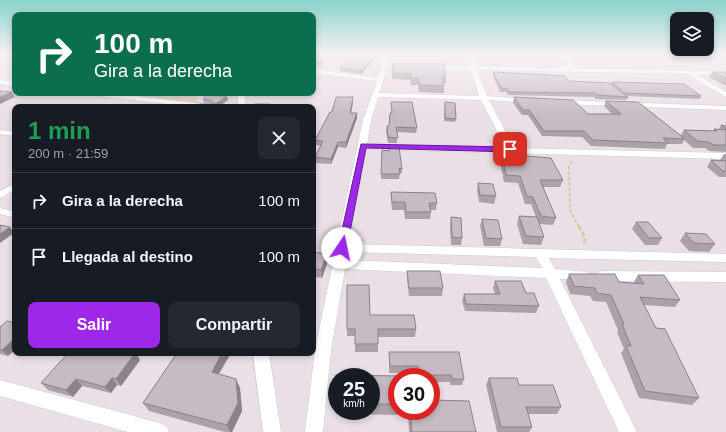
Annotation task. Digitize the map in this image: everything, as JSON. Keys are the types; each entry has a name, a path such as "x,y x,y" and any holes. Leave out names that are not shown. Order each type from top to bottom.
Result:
{"street":[{"path":"337,74 381,80"},
{"path":"314,432 323,350 342,248 367,120 383,74"},
{"path":"474,74 484,99 510,149"},
{"path":"691,74 726,95"},
{"path":"0,82 12,84"},
{"path":"375,95 538,101"},
{"path":"118,96 186,104"},
{"path":"155,104 160,101"},
{"path":"554,102 726,108"},
{"path":"0,132 12,134"},
{"path":"363,146 726,156"},
{"path":"0,195 12,188"},
{"path":"0,211 12,214"},
{"path":"342,248 726,258"},
{"path":"541,254 628,432"},
{"path":"339,264 550,275 726,277"},
{"path":"261,356 272,432"},
{"path":"0,388 160,432"}],"path":[{"path":"577,153 569,166 570,210 585,238 583,255"}],"shaded area":[{"path":"124,96 197,96 198,102 202,104 170,104"}],"building":[{"path":"411,74 446,74 446,76 442,76 444,86 419,85 419,78 411,78"},
{"path":"494,74 565,76 569,81 610,83 628,97 597,95 595,93 509,92 507,89 501,88"},
{"path":"716,74 726,74 726,79"},
{"path":"612,82 684,84 701,96 624,93"},
{"path":"0,91 12,92 0,97"},
{"path":"206,96 227,96 215,104 211,100 203,99"},
{"path":"336,97 353,97 350,113 357,113 346,142 338,142 331,159 316,157 323,141 316,140 316,138 330,112 332,112"},
{"path":"514,97 573,100 588,114 621,114 606,101 638,102 685,139 663,138 668,143 593,140 584,131 544,131 529,110 523,110"},
{"path":"391,102 412,102 417,128 396,127 398,138 388,137 387,126 389,126 390,113 392,113"},
{"path":"445,102 455,103 456,119 445,118"},
{"path":"714,129 726,130 726,145 713,145 709,142 697,141 684,130 717,131"},
{"path":"389,146 399,147 402,169 399,168 400,174 381,174 382,150 389,151"},
{"path":"515,155 551,158 563,180 540,180 556,218 541,216 533,197 527,196 520,176 506,175 503,160 517,161"},
{"path":"711,160 726,161 726,171 723,171"},
{"path":"478,183 493,184 496,196 480,195"},
{"path":"391,192 435,193 437,203 429,203 431,212 406,212 405,202 392,202"},
{"path":"519,216 537,217 544,237 526,236"},
{"path":"451,217 461,218 462,238 452,237"},
{"path":"482,219 498,220 502,239 486,238"},
{"path":"636,222 648,222 662,238 649,238"},
{"path":"0,225 10,227 0,234"},
{"path":"685,233 706,234 715,244 694,243"},
{"path":"316,252 327,254 321,270 316,269"},
{"path":"407,271 440,271 443,288 409,288"},
{"path":"569,274 615,274 619,282 644,284 638,275 664,275 680,300 640,297 656,328 665,329 699,398 645,391 626,346 631,346 622,324 624,324 611,295 597,293 595,288 574,286"},
{"path":"495,281 521,281 526,293 534,293 539,306 466,304 464,294 500,294"},
{"path":"347,285 369,285 370,315 414,315 416,329 378,329 378,344 355,344 355,329 347,329"},
{"path":"7,321 12,322 12,341 2,350 0,350 0,327"},
{"path":"389,352 459,352 464,379 452,379 451,375 440,375 440,368 390,366"},
{"path":"65,356 133,356 116,379 112,378 105,387 76,379 66,390 41,383"},
{"path":"175,356 220,356 212,372 236,379 238,403 227,425 143,403"},
{"path":"380,376 388,376 388,404 380,404"},
{"path":"489,378 517,378 519,385 553,385 561,407 526,407 532,427 501,427"},
{"path":"440,400 469,401 476,432 412,432 411,420 440,420"}],"route":[{"path":"342,248 363,146 510,149"}]}
